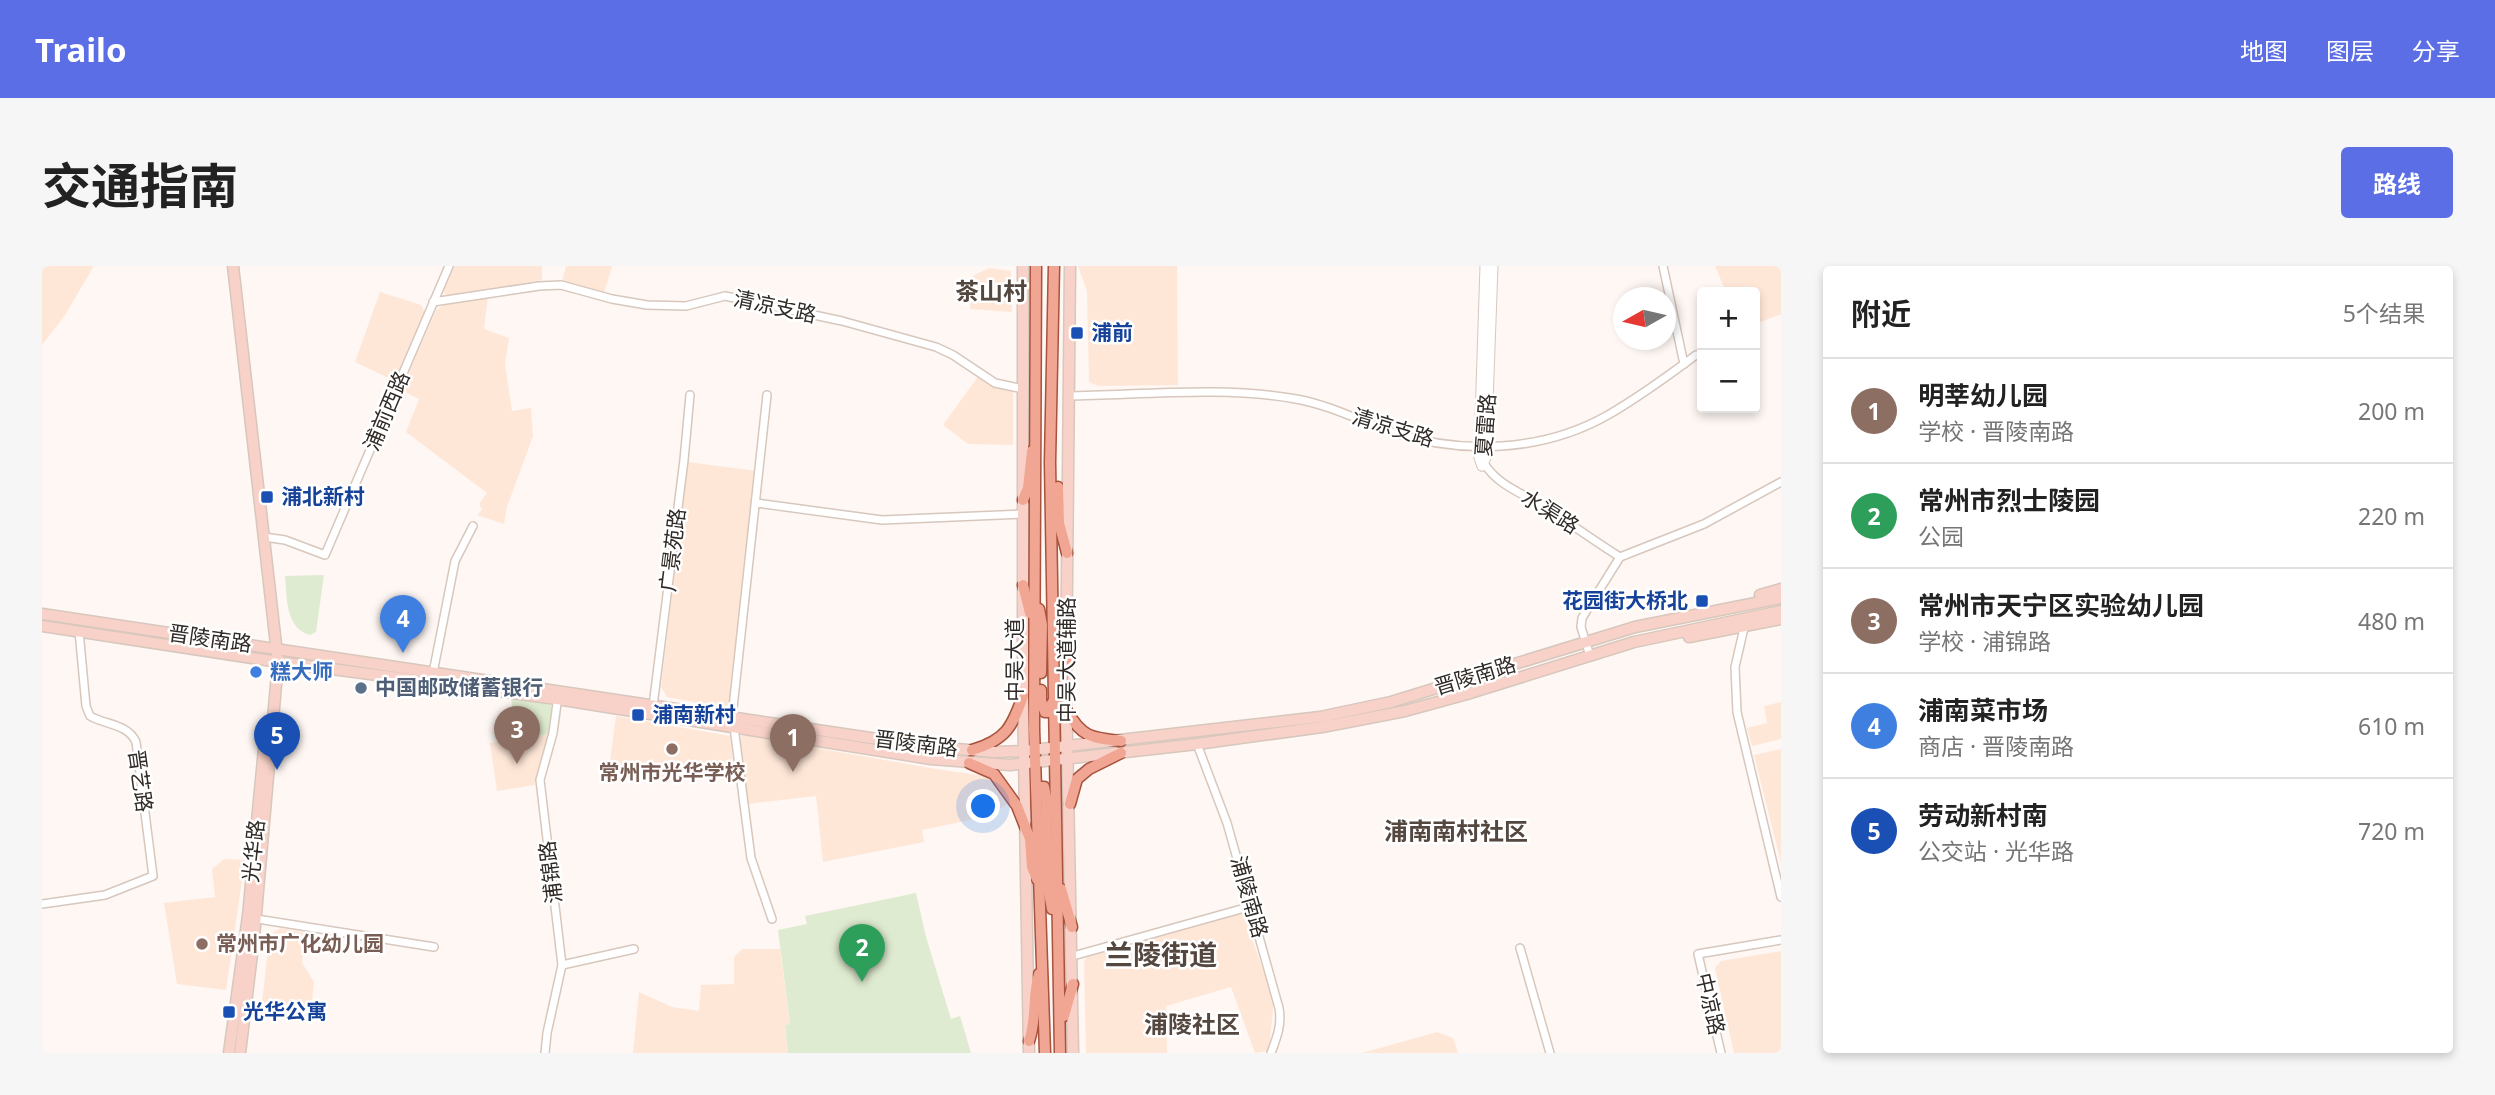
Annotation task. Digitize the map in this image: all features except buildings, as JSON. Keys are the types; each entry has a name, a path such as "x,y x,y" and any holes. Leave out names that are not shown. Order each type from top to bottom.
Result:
{"main road":[{"name":"光华路","path":"233,266 275,649 240,1053"},
{"name":"中吴大道辅路","path":"1023,266 1023,514 1029,585 1023,696 1030,751"},
{"path":"1037,266 1042,344 1045,351 1049,351 1053,341"},
{"path":"1037,266 1037,428 1029,585 1042,625 1041,701 1045,712 1049,712 1054,699"},
{"name":"中吴大道","path":"1054,266 1050,462 1061,1053"},
{"path":"1053,302 1054,266"},
{"name":"中吴大道辅路","path":"1070,266 1067,712 1073,1053"},
{"path":"1037,393 1040,386 1044,386 1045,456 1051,491"},
{"path":"1023,500 1028,488 1028,470 1037,428"},
{"path":"1050,462 1058,484 1059,523 1067,553"},
{"name":"中吴大道","path":"1029,585 1034,628 1030,764 1038,793 1045,1053"},
{"path":"1707,611 1781,589"},
{"name":"晋陵南路","path":"42,626 275,661 653,705 930,759 1030,764 1069,759 1121,747 1320,717 1391,702 1635,627 1781,598"},
{"name":"晋陵南路","path":"42,614 733,722 931,747 1030,751 1068,747 1197,744 1322,727 1405,711 1634,642 1781,611"},
{"path":"1634,642 1679,638 1781,620"},
{"path":"1054,720 1067,661"},
{"path":"972,750 990,745 1005,734 1013,724 1023,696"},
{"path":"1067,712 1077,729 1093,738 1121,747"},
{"path":"1070,804 1077,779 1121,747"},
{"path":"969,763 994,774 1017,806 1030,839 1032,867 1040,886"},
{"path":"1029,1047 1025,823 1030,764"},
{"path":"1038,793 1040,787 1044,787 1048,887 1058,936"},
{"path":"1056,845 1060,855 1061,892 1072,927"},
{"name":"光华路","path":"229,1053 251,918"},
{"path":"1029,1047 1034,1026 1034,989 1042,961"},
{"path":"1061,1053 1064,1011 1073,984"}],"street":[{"name":"浦前西路","path":"264,537 285,540 325,555 449,266"},
{"name":"夏雷路","path":"1483,448 1486,266"},
{"name":"夏雷路","path":"1484,463 1482,466 1479,458 1483,448 1493,266"},
{"path":"1664,266 1684,364"},
{"name":"清凉支路","path":"433,302 561,285 646,305 687,306 725,296 842,321 936,348 953,355 995,383 1023,389"},
{"name":"清凉支路","path":"1068,397 1198,393 1273,395 1329,408 1391,432 1427,441 1483,448 1518,444 1579,429 1608,415 1696,355"},
{"name":"广景苑路","path":"653,705 690,395"},
{"path":"767,395 733,722 751,858 772,919"},
{"name":"水渠路","path":"1484,463 1506,486 1549,509 1620,557"},
{"path":"1590,656 1581,627 1582,618 1620,557 1704,524 1781,482"},
{"path":"756,503 882,520 1023,514"},
{"path":"433,673 456,561 473,526"},
{"path":"1744,628 1735,667 1737,712 1781,897"},
{"name":"晋艺路","path":"42,904 105,895 153,876 136,742 132,734 124,729 90,716 86,706 79,631"},
{"name":"浦锦路","path":"545,1053 562,965 540,780 553,733 558,695"},
{"name":"浦陵南路","path":"1197,744 1227,823 1252,906 1281,1020 1272,1053"},
{"path":"1073,956 1252,906"},
{"path":"251,918 433,947"},
{"name":"中凉路","path":"1721,1053 1698,954 1781,940"},
{"path":"1520,948 1550,1053"},
{"path":"562,965 634,949"}],"shaded area":[{"path":"42,266 94,266 65,315 42,345"},
{"path":"453,266 542,266 542,280 447,296 443,292"},
{"path":"566,266 612,266 604,293 562,282"},
{"path":"1078,266 1177,266 1178,385 1098,386 1089,382 1087,291"},
{"path":"1715,266 1781,266 1781,314 1760,322 1760,287 1724,287"},
{"path":"989,268 1011,271 1012,312 970,309 973,276"},
{"path":"380,292 421,305 425,313 397,382 355,362"},
{"path":"488,296 484,329 509,338 505,364 512,411 531,408 533,436 507,507 504,524 477,515 482,510 479,504 487,493 406,432 419,399 401,390 436,310 442,306"},
{"path":"979,375 992,385 1013,391 1013,445 968,444 943,425"},
{"path":"688,462 757,471 731,704 726,708 667,697 661,687"},
{"path":"1781,702 1781,739 1752,746 1747,728 1767,723 1764,706"},
{"name":"常州市光华学校","path":"616,716 730,736 734,771 666,782 610,762"},
{"path":"549,734 534,785 497,791 490,743"},
{"path":"742,735 1000,778 1010,802 989,816 922,830 924,842 823,862 816,796 748,804 740,740"},
{"path":"1781,749 1781,863 1754,755"},
{"name":"常州市广化幼儿园","path":"224,859 245,860 226,990 177,984 164,903 215,897 212,869"},
{"path":"1242,911 1274,1000 1269,1051 1255,1053 1231,987 1166,1006 1167,1053 1086,1053 1084,962 1087,957"},
{"path":"281,928 305,933 302,963 314,982 311,1011 262,1003 269,940 274,932"},
{"path":"742,949 780,949 790,1024 785,1026 788,1053 633,1053 639,992 672,1007 699,1011 701,985 734,984 734,957"},
{"path":"1781,951 1781,1053 1734,1053 1715,968 1721,961"},
{"path":"1437,1032 1453,1038 1458,1053 1362,1053"}],"green space":[{"path":"324,575 316,632 310,635 296,626 292,619 287,602 285,576"},
{"path":"511,698 545,700 551,705 553,711 549,734 516,739"},
{"path":"916,893 926,937 951,1019 960,1016 971,1053 788,1053 785,1025 790,1024 778,930 807,924 805,916"}],"place":[{"name":"浦前","path":"1077,333"},
{"name":"浦北新村","path":"267,497"},
{"name":"花园街大桥北","path":"1702,601"},
{"name":"浦南菜市场","path":"403,653"},
{"name":"糕大师","path":"256,672"},
{"name":"中国邮政储蓄银行","path":"361,688"},
{"name":"浦南新村","path":"638,715"},
{"name":"常州市光华学校","path":"672,749"},
{"name":"常州市天宁区实验幼儿园","path":"517,764"},
{"name":"劳动新村南","path":"277,770"},
{"name":"明莘幼儿园","path":"793,772"},
{"name":"常州市广化幼儿园","path":"202,944"},
{"name":"常州市烈士陵园","path":"862,982"},
{"name":"光华公寓","path":"229,1012"}],"district":[{"name":"茶山村","path":"991,292"},
{"name":"浦南南村社区","path":"1456,832"},
{"name":"兰陵街道","path":"1161,955"},
{"name":"浦陵社区","path":"1192,1025"}]}
